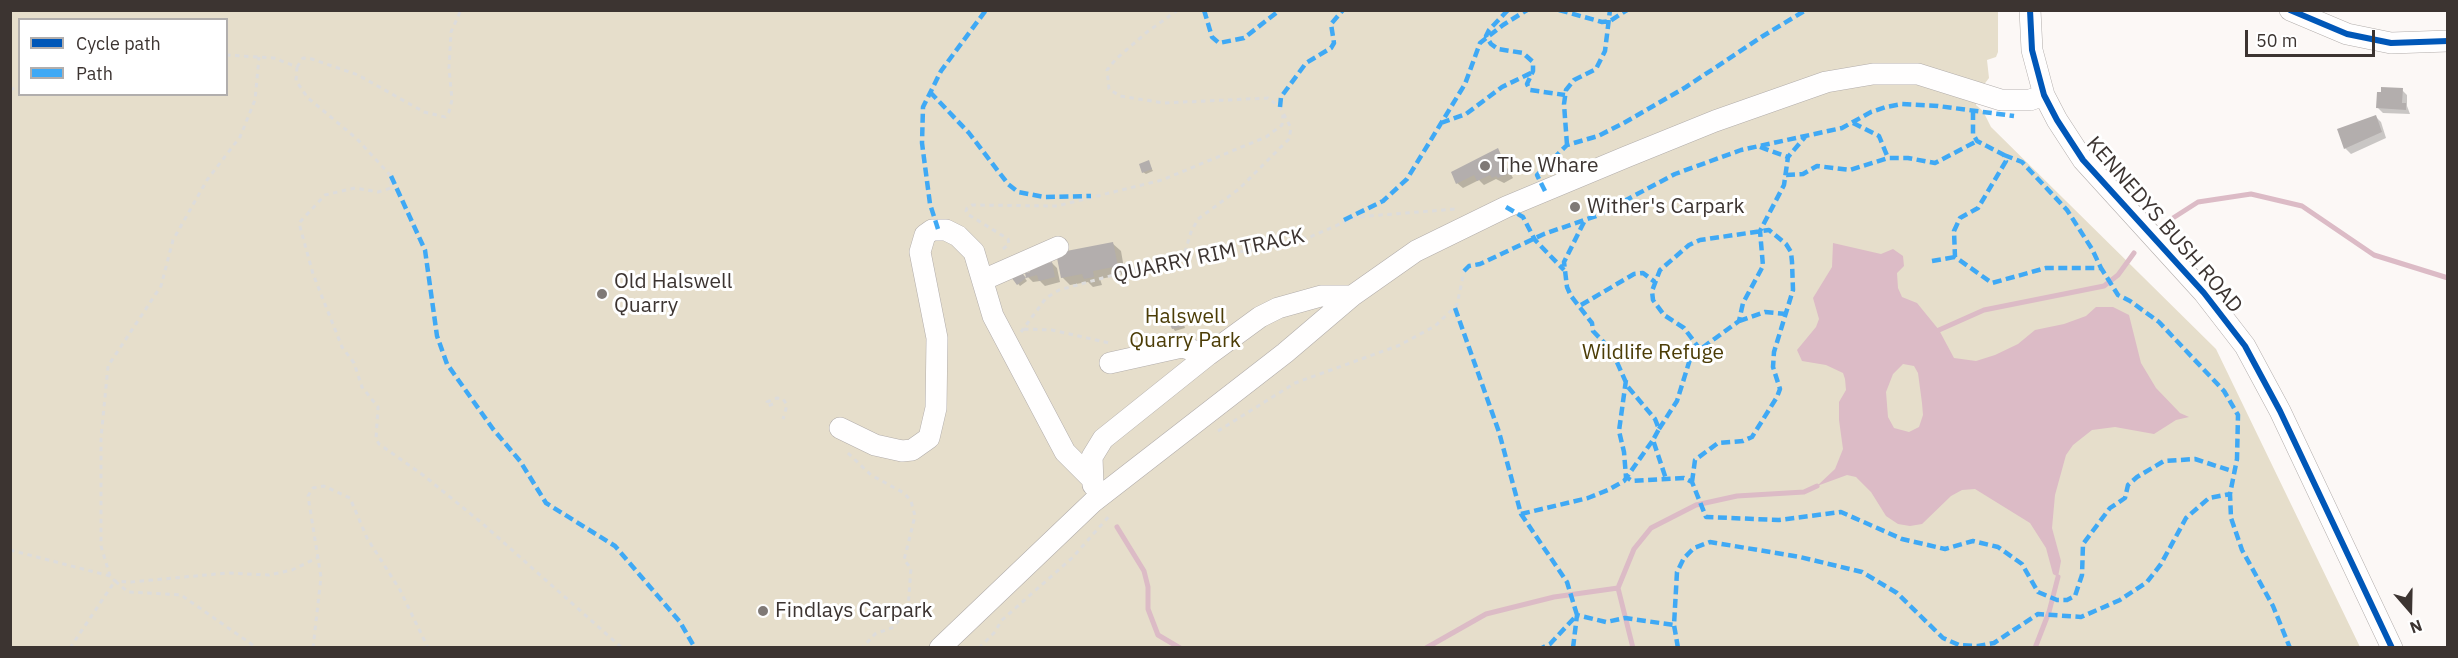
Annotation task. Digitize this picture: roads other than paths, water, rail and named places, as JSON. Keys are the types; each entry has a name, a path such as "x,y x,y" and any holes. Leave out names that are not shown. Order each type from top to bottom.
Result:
{"street":[{"name":"KENNEDYS BUSH ROAD","path":"2030,10 2032,50 2044,95 2068,140 2083,160 2204,293 2245,346 2286,421 2392,648"},
{"path":"2290,10 2347,34 2391,43 2448,41"},
{"path":"940,648 1093,502 1317,328 1352,296 1405,258 1506,207 1715,122 1826,82 1873,74 1909,73 1943,80 2001,100 2030,100 2044,95"},
{"path":"849,432 875,445 902,451 923,445 929,438 934,422 938,358 935,315 921,266 921,241 932,230 946,230 967,244 977,259 993,316 1017,337 1065,452 1092,479"},
{"path":"983,280 1058,247"},
{"path":"1093,502 1092,457 1102,439 1260,317 1278,308 1321,296 1352,296"},
{"path":"1111,353 1182,347 1208,355"}],"waterway":[{"path":"2173,218 2198,202 2251,194 2302,206 2374,255 2448,278"},
{"path":"1939,330 1984,310 2104,286 2118,275 2134,253"},
{"path":"1618,588 1634,549 1651,528 1696,505 1737,496 1804,492 1817,486"},
{"path":"1117,527 1144,571 1148,587 1148,609 1158,635 1180,648"},
{"path":"2035,648 2049,612 2058,577"},
{"path":"1426,648 1486,614 1554,597 1618,588 1633,648"}],"place":[{"name":"The Whare","path":"1485,166"},
{"name":"Wither's Carpark","path":"1575,207"},
{"name":"Old Halswell Quarry","path":"602,294"},
{"name":"Findlays Carpark","path":"763,611"}],"park label":[{"name":"Halswell Quarry Park","path":"1185,329"},
{"name":"Wildlife Refuge","path":"1653,353"}]}
